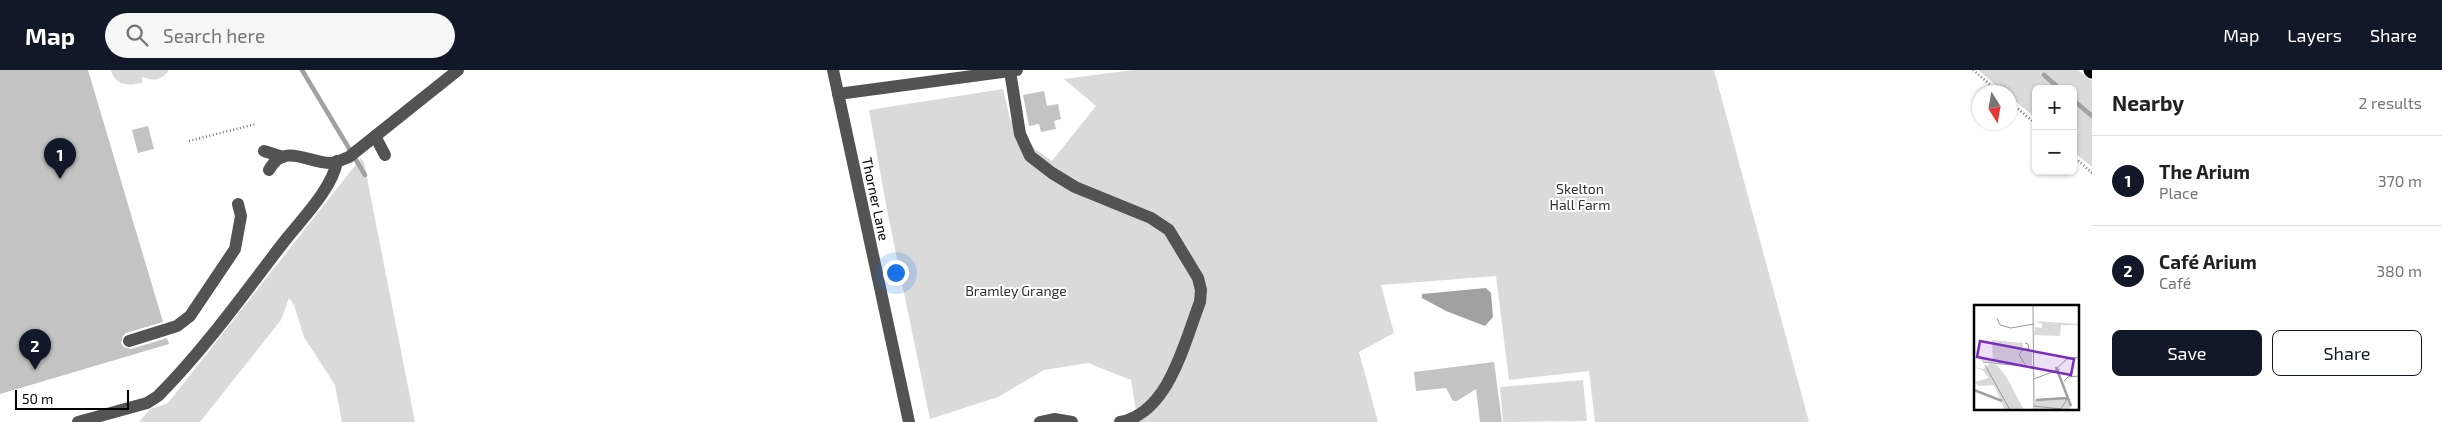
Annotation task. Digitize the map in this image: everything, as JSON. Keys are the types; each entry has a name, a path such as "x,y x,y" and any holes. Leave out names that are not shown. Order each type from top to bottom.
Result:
{"street":[{"path":"264,151 283,157 306,156 322,162 337,161 354,153 458,70"},
{"name":"Thorner Lane","path":"833,70 909,422"},
{"path":"838,94 1013,70 1020,134 1030,156 1052,173 1075,187 1160,223 1175,238 1198,278 1201,290 1200,302 1162,394 1147,411 1138,417 1120,422"},
{"path":"375,136 385,155"},
{"path":"269,170 274,162 283,157"},
{"path":"78,422 147,403 158,396 240,298 322,193 335,170 337,161"},
{"path":"129,341 177,326 190,316 235,250 242,216 238,204"},
{"path":"1040,422 1054,419 1072,422"}],"path":[{"path":"1973,70 1991,85"},
{"path":"2017,108 2032,121"},
{"path":"190,141 256,124"},
{"path":"2077,160 2092,173"}],"green space":[{"path":"111,70 168,70 168,72 159,79 153,80 142,77 142,83 123,84 116,79"},
{"path":"1133,70 1714,70 1809,422 1595,422 1589,371 1509,380 1496,276 1381,285 1394,333 1359,352 1378,422 1138,422 1131,380 1088,363 1044,370 998,397 930,419 887,210 869,110 1003,89 1010,119 1035,149 1052,161 1096,106 1064,79"},
{"path":"1978,70 2078,70 2092,81 2092,167 2077,154 2077,85 2032,85 2032,115 2017,103 2017,85 1996,85"},
{"path":"361,158 364,163 415,422 342,422 335,385 304,337 294,305 289,298 281,320 200,422 139,422 150,409 168,403"},
{"path":"1583,380 1587,421 1503,422 1500,387"}],"shaded area":[{"path":"1486,288 1491,293 1493,317 1485,326 1446,311 1422,298 1422,294"}],"building":[{"path":"0,70 88,70 163,322 126,333 121,343 124,347 131,349 167,338 169,344 0,394"},
{"path":"1044,91 1047,106 1058,104 1061,119 1054,121 1056,129 1041,132 1039,124 1029,126 1023,95"},
{"path":"148,126 154,149 138,153 132,130"},
{"path":"1494,362 1502,422 1480,422 1476,389 1457,401 1453,401 1446,388 1416,391 1414,372"}],"waterway":[{"path":"302,70 365,175"},
{"path":"2044,75 2055,85"},
{"path":"2077,103 2092,116"}],"place":[{"name":"The Arium","path":"60,179"},
{"name":"Café Arium","path":"35,370"}],"park label":[{"name":"Skelton Hall Farm","path":"1580,196"},
{"name":"Bramley Grange","path":"1016,290"}]}
